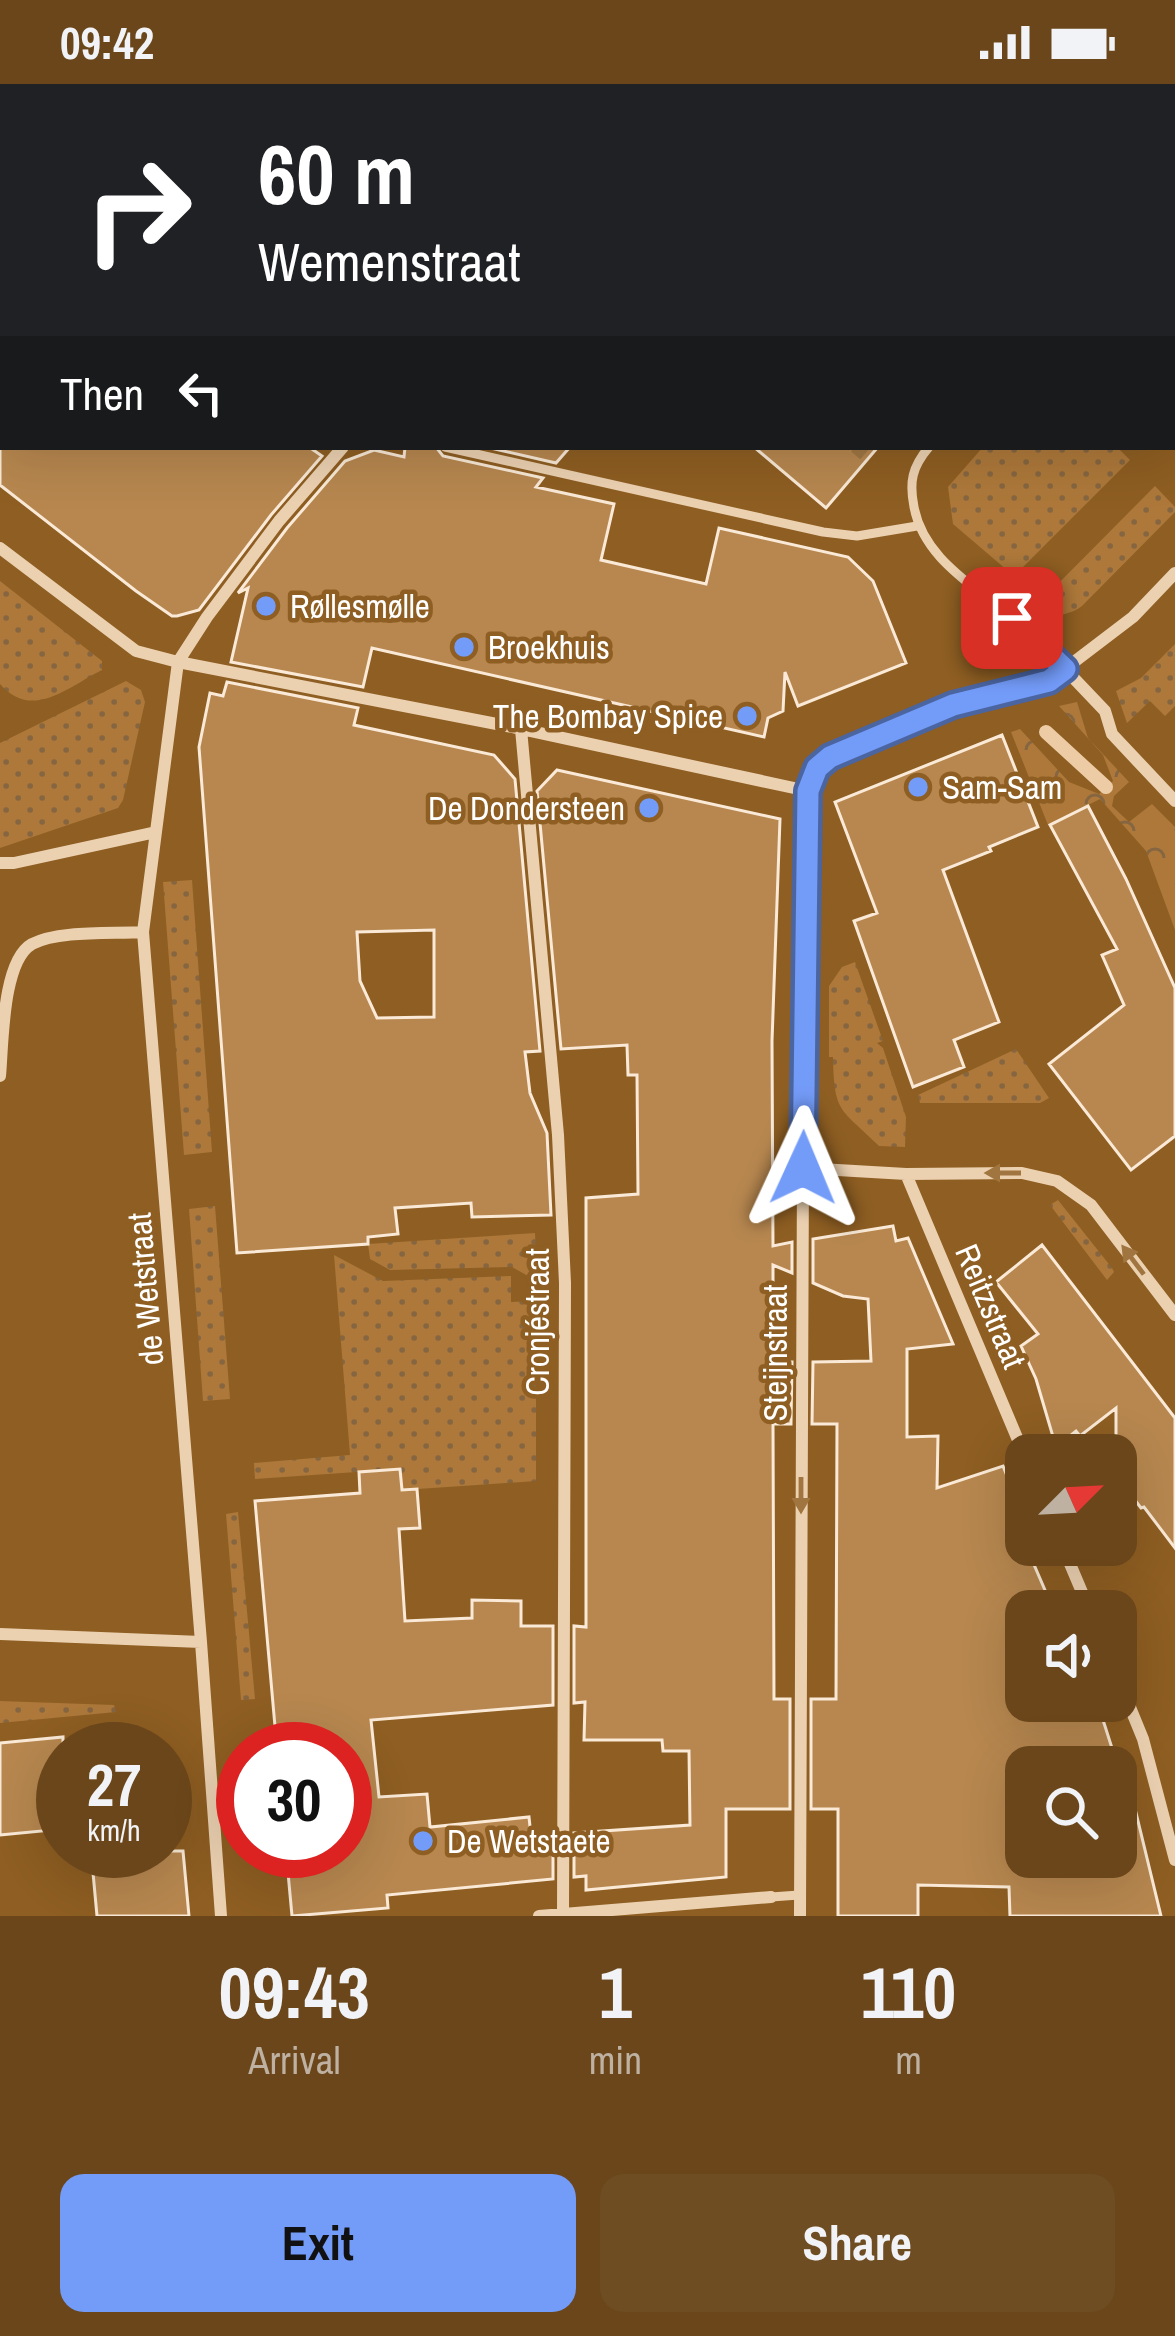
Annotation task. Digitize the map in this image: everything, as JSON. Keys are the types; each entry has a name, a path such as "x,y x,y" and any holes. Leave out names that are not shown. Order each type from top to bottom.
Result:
{"street":[{"path":"178,662 279,520 340,450"},
{"path":"0,548 136,651 808,791 817,768 830,757 953,705 1049,681 1133,617 1175,573"},
{"name":"de Wetstraat","path":"178,662 143,932 221,1916"},
{"path":"1065,669 1105,711 1112,734 1175,801"},
{"name":"Cronjéstraat","path":"521,729 558,1135 566,1283 563,1915"},
{"name":"Steijnstraat","path":"800,1916 808,791"},
{"path":"0,863 156,832"},
{"path":"0,1076 15,963 28,946 48,938 143,932"},
{"path":"803,1168 906,1174 1022,1173 1057,1181 1091,1204 1175,1315"},
{"name":"Reitzstraat","path":"906,1174 1015,1434"},
{"path":"0,1634 201,1642"},
{"path":"1136,1722 1175,1860"},
{"path":"538,1916 770,1897"}],"lane":[{"path":"458,450 823,532 857,536 917,526"},
{"path":"926,450 909,485 917,526 933,551 1065,669"},
{"path":"770,1897 799,1895"}],"green space":[{"path":"980,450 1120,450 1130,460 1014,576 953,524 948,487"},
{"path":"1155,486 1175,512 1082,606 1058,615 1033,609"},
{"path":"0,581 102,661 102,670 50,697 25,700 12,695 0,684"},
{"path":"1175,644 1175,706 1165,716 1150,701 1127,723 1116,691 1141,678"},
{"path":"126,681 141,690 145,702 118,808 0,848 0,743"},
{"path":"1077,702 1088,738 1129,782 1114,796 1112,806 1129,822 1152,804 1175,827 1175,930 1146,851 1100,799 1048,825 1011,732 1020,729 1069,782 1099,794 1113,781 1103,755 1059,706"},
{"path":"192,880 212,1152 184,1155 163,882"},
{"path":"855,962 883,1041 877,1043 883,1048 906,1117 905,1147 879,1146 842,1109 835,1090 833,1057 829,1057 829,986 842,967"},
{"path":"1016,1049 1049,1098 1040,1103 920,1103 918,1095"},
{"path":"1058,1200 1112,1268 1107,1280 1050,1205"},
{"path":"215,1206 230,1399 203,1401 189,1209"},
{"path":"535,1233 537,1277 512,1267 390,1270 370,1259 368,1244"},
{"path":"334,1255 383,1281 511,1276 511,1302 536,1301 536,1481 403,1490 400,1469 255,1479 254,1463 350,1455"},
{"path":"238,1512 255,1699 241,1700 226,1514"},
{"path":"0,1701 114,1705 116,1712 0,1723"}],"building":[{"path":"0,450 313,450 322,456 199,610 177,616 136,591 0,485"},
{"path":"374,450 404,457 405,450 438,450 443,456 543,478 536,487 614,504 601,560 706,584 719,528 848,557 873,581 906,663 798,706 785,672 783,711 768,718 764,737 372,648 363,687 231,662 248,588 238,593 287,528 345,461"},
{"path":"499,450 567,450 556,463"},
{"path":"758,450 875,450 826,508"},
{"path":"227,682 358,708 354,725 494,755 515,779 540,1051 525,1052 530,1093 547,1133 551,1215 472,1217 471,1203 395,1208 398,1234 368,1237 368,1244 237,1253 199,747 210,693 223,696","holes":["434,930 434,1017 377,1018 360,981 357,932"]},
{"path":"1002,735 1038,827 943,870 999,1022 954,1040 964,1067 913,1087 854,921 877,913 835,802"},
{"path":"557,770 780,819 772,1041 773,1246 792,1242 792,1273 773,1265 773,1362 792,1362 791,1424 773,1424 774,1699 790,1699 790,1809 726,1809 726,1877 586,1890 586,1876 574,1877 574,1833 690,1825 689,1751 663,1751 662,1740 584,1740 585,1702 574,1703 574,1626 586,1627 586,1198 638,1194 637,1075 628,1075 627,1045 561,1049 537,791"},
{"path":"1088,806 1175,988 1175,1136 1131,1170 1049,1064 1124,1005 1102,955 1117,949 1050,825"},
{"path":"893,1226 896,1241 908,1238 953,1344 907,1349 907,1437 938,1436 937,1488 1003,1466 1005,1566 1035,1566 1045,1590 1005,1590 1005,1722 1104,1722 1111,1746 1005,1746 1005,1878 1137,1878 1137,1817 1161,1916 1010,1916 1009,1887 918,1885 916,1916 838,1916 838,1809 811,1809 811,1699 836,1699 837,1424 812,1424 813,1362 871,1361 868,1299 843,1296 813,1283 813,1239"},
{"path":"1042,1245 1175,1418 1175,1548 1137,1503 1137,1434 1116,1434 1116,1408 1083,1434 1052,1434 1021,1346 1038,1334 996,1282"},
{"path":"400,1469 402,1490 417,1489 420,1528 399,1529 405,1621 472,1618 472,1600 521,1601 521,1626 553,1626 553,1705 371,1722 275,1722 255,1501 360,1493 359,1472"},
{"path":"372,1730 379,1797 427,1794 430,1827 529,1817 531,1836 553,1834 553,1879 387,1895 388,1908 292,1916 288,1878 372,1878"},
{"path":"36,1740 36,1832 0,1835 0,1743"},
{"path":"93,1878 185,1878 189,1916 97,1916"}],"waterway":[{"path":"1046,732 1106,787"}],"tunnel":[{"path":"859,450 868,458"}],"place":[{"name":"Røllesmølle","path":"266,606"},
{"name":"Broekhuis","path":"464,647"},
{"name":"The Bombay Spice","path":"747,716"},
{"name":"Sam-Sam","path":"918,787"},
{"name":"De Dondersteen","path":"649,808"},
{"name":"De Wetstaete","path":"423,1841"}],"route":[{"path":"803,1168 808,791 817,768 830,757 953,705 1049,681 1065,669 1012,618"}]}
